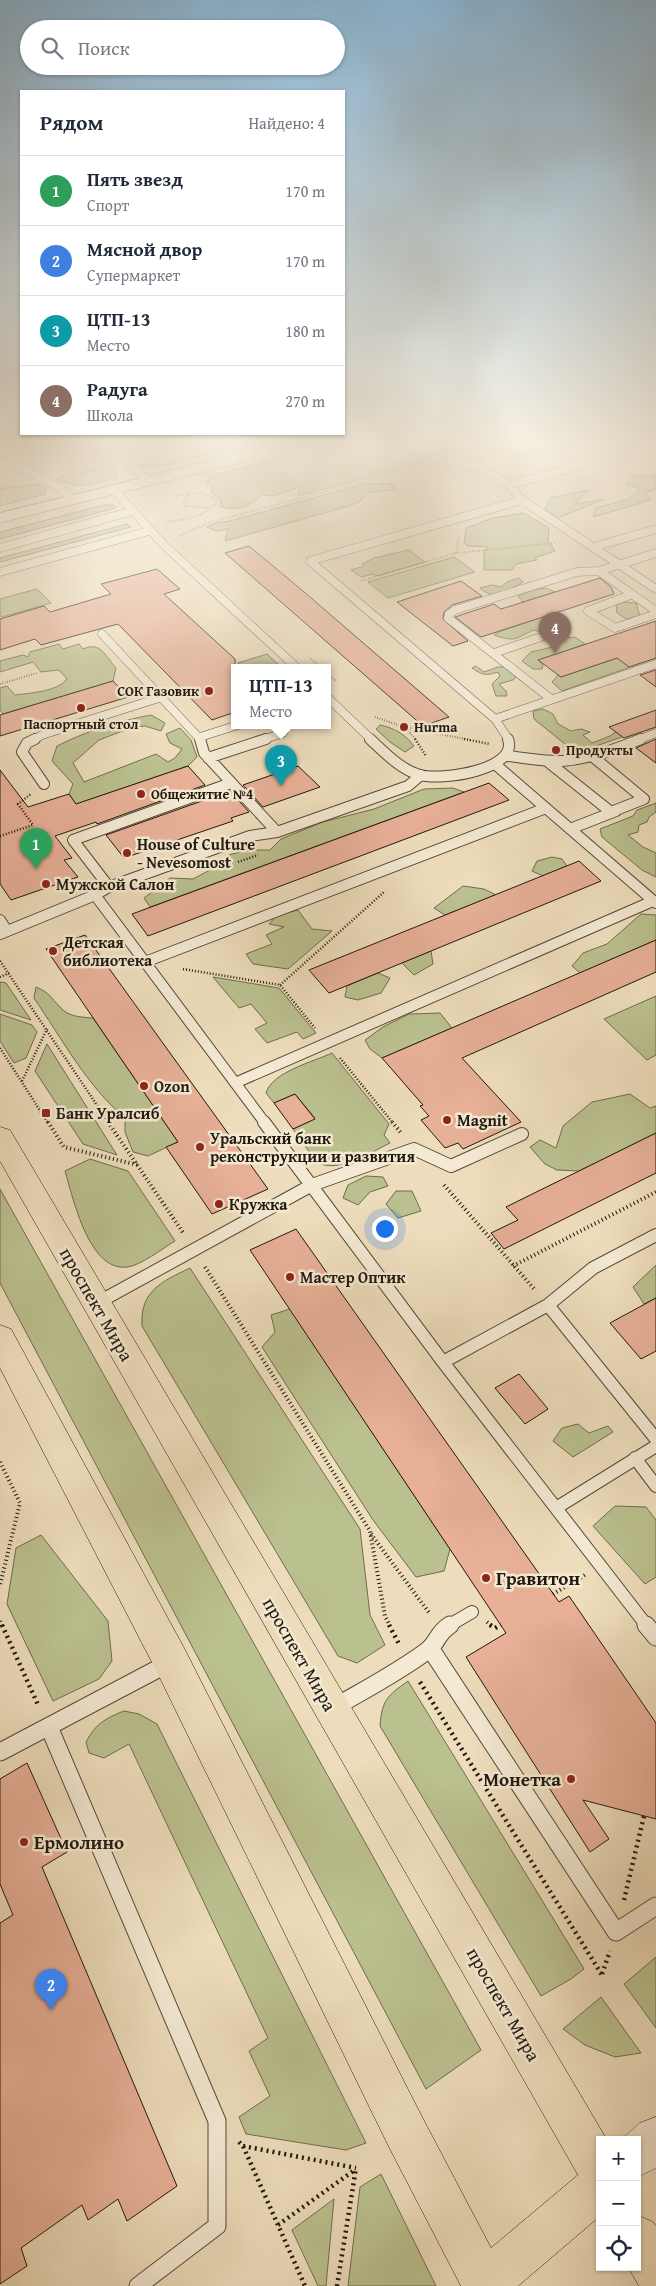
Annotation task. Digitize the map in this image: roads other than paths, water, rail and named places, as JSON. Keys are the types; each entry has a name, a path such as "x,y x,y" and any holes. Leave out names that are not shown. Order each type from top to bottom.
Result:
{"main road":[{"name":"проспект Мира","path":"0,1137 596,2164"},
{"path":"0,1338 171,1661 401,2122 485,2285 596,2189"},
{"path":"641,2152 656,2139"},
{"path":"641,2245 656,2271"}],"lane":[{"path":"0,572 60,555"},
{"path":"175,555 293,664"},
{"path":"332,555 310,561 495,719 507,735 509,752"},
{"path":"606,555 656,589"},
{"path":"551,699 448,618 449,614 455,610 577,572 599,571 651,555"},
{"path":"599,571 656,613"},
{"path":"630,595 588,611 615,628 656,613"},
{"path":"102,634 200,737 204,754 277,832"},
{"path":"494,653 541,637"},
{"path":"495,719 656,664"},
{"path":"44,784 22,752 27,743 42,735 162,697"},
{"path":"331,701 392,757 407,768 422,775 443,776 496,765 509,752"},
{"path":"200,737 231,727"},
{"path":"208,758 283,733 279,729"},
{"path":"509,752 548,761 570,760 592,756 656,733"},
{"path":"592,756 644,799"},
{"path":"548,761 606,810 616,811"},
{"path":"235,1083 655,902 496,765"},
{"path":"0,920 4,933 95,895 109,887 250,836 277,832 408,786 422,775"},
{"path":"109,887 73,840 231,783"},
{"path":"570,829 644,799 656,799"},
{"path":"145,962 546,808"},
{"path":"95,895 443,1362 656,1637"},
{"path":"97,1303 312,1185 414,1149 451,1166 522,1134"},
{"path":"443,1362 548,1305 593,1268 656,1235"},
{"path":"548,1305 656,1439"},
{"path":"556,1508 656,1446"},
{"path":"635,1458 656,1486"},
{"path":"332,1709 409,1663 430,1648 441,1630 472,1612"},
{"path":"430,1648 616,1932 656,1906"},
{"path":"0,1752 171,1661"},
{"path":"48,1727 217,2120 217,2226 138,2286"}],"place":[{"name":"Радуга","path":"555,653"},
{"name":"СОК Газовик","path":"209,691"},
{"name":"Паспортный стол","path":"81,708"},
{"name":"Hurma","path":"404,727"},
{"name":"Продукты","path":"556,750"},
{"name":"ЦТП-13","path":"281,786"},
{"name":"Общежитие №4","path":"141,794"},
{"name":"House of Culture - Nevesomost","path":"127,853"},
{"name":"Пять звезд","path":"36,869"},
{"name":"Мужской Салон","path":"46,884"},
{"name":"Детская библиотека","path":"53,951"},
{"name":"Ozon","path":"144,1086"},
{"name":"Банк Уралсиб","path":"46,1113"},
{"name":"Magnit","path":"447,1120"},
{"name":"Уральский банк реконструкции и развития","path":"200,1147"},
{"name":"Кружка","path":"219,1204"},
{"name":"Мастер Оптик","path":"290,1277"},
{"name":"Гравитон","path":"486,1578"},
{"name":"Монетка","path":"571,1779"},
{"name":"Ермолино","path":"24,1842"},
{"name":"Мясной двор","path":"51,2010"}]}
